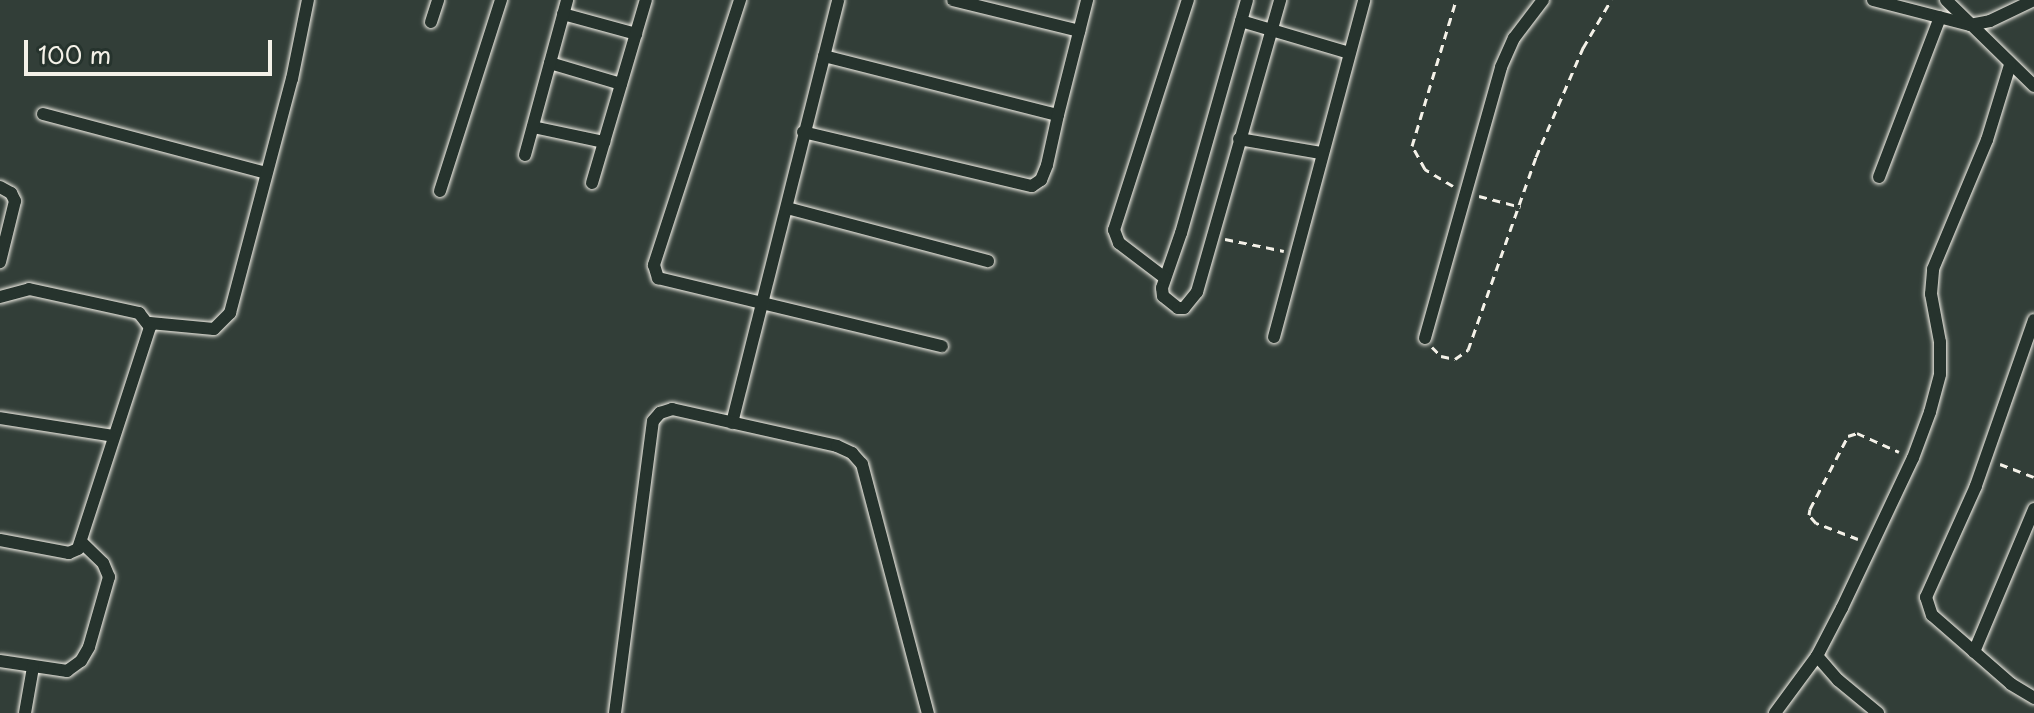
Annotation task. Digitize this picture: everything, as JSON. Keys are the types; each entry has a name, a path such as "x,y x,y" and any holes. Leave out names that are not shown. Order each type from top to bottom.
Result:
{"street":[{"path":"0,297 29,289 139,313 150,323 214,329 227,319 292,79 308,0"},
{"path":"431,22 438,0"},
{"path":"440,191 501,0"},
{"path":"525,155 567,0"},
{"path":"592,183 646,0"},
{"path":"740,0 654,271 663,281 942,346"},
{"path":"732,423 838,0"},
{"path":"953,0 1079,31"},
{"path":"803,132 1032,186 1041,180 1047,165 1087,0"},
{"path":"1165,278 1119,243 1114,230 1188,0"},
{"path":"1247,0 1165,278 1163,296 1173,306 1184,308 1197,292 1280,0"},
{"path":"1274,337 1364,0"},
{"path":"1425,338 1463,192 1508,48 1543,0"},
{"path":"1873,0 1970,25 1990,21 2034,0"},
{"path":"1946,0 2034,86"},
{"path":"563,14 636,34"},
{"path":"1879,177 1940,17"},
{"path":"1241,21 1349,53"},
{"path":"824,56 1058,115"},
{"path":"550,63 621,84"},
{"path":"1775,713 1817,656 1913,458 1940,374 1940,342 1931,294 1933,269 1987,140 2010,65"},
{"path":"43,114 266,173"},
{"path":"533,127 604,142"},
{"path":"1239,139 1321,153"},
{"path":"0,187 11,193 15,201 0,262"},
{"path":"787,208 988,261"},
{"path":"2034,320 1966,511 1926,597 1932,615 2034,698"},
{"path":"0,540 72,553 82,543 114,436 148,341 150,323"},
{"path":"615,713 653,421 660,413 672,409 837,446 852,453 862,464 928,713"},
{"path":"0,418 114,436"},
{"path":"1974,652 2034,509"},
{"path":"0,661 70,670 89,647 109,577 103,563 82,543"},
{"path":"1817,656 1838,680 1878,713"},
{"path":"25,713 33,667"}],"path":[{"path":"1456,0 1412,146 1425,169 1463,192 1521,207"},
{"path":"1425,338 1441,356 1455,359 1468,350 1554,113 1583,48 1611,0"},
{"path":"1212,237 1296,253"},
{"path":"1873,544 1816,523 1811,518 1810,509 1838,451 1851,434 1857,433 1913,458"},
{"path":"1985,459 2034,477"}]}
